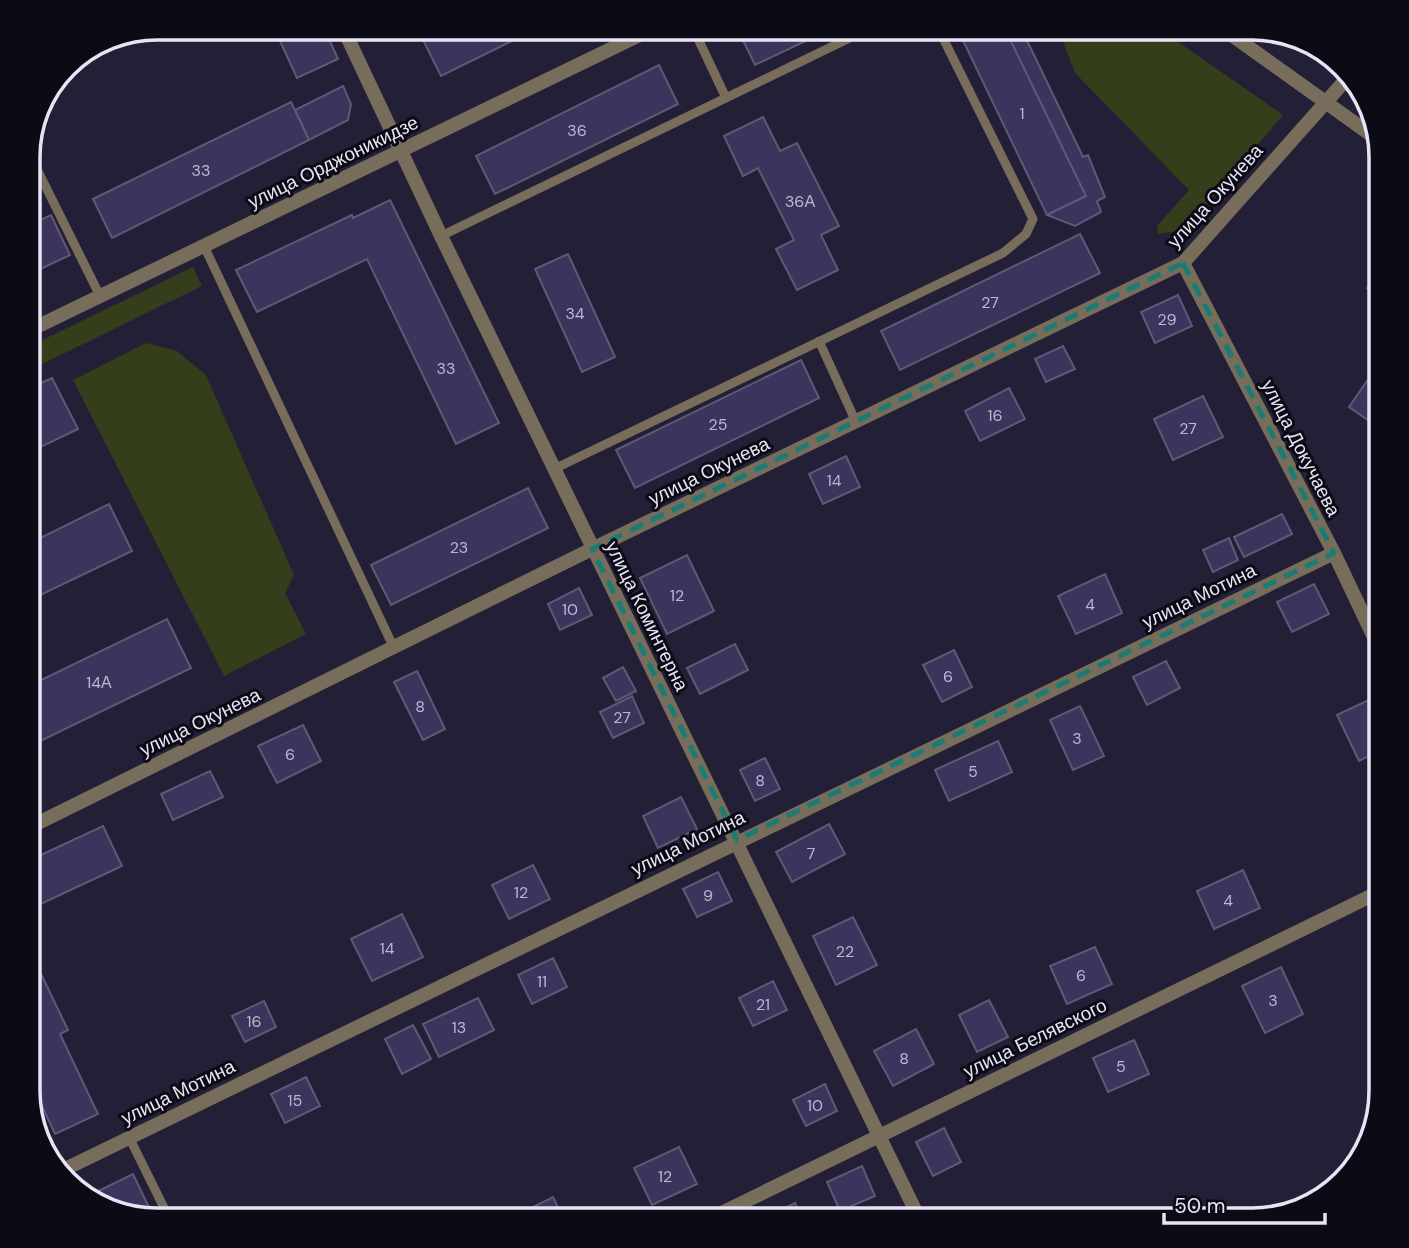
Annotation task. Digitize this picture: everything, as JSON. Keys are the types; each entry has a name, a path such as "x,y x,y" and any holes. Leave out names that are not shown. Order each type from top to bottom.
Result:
{"street":[{"name":"улица Коминтерна","path":"348,40 440,236 914,1208"},
{"name":"улица Орджоникидзе","path":"40,325 629,40"},
{"path":"1238,40 1366,132"},
{"name":"улица Окунева","path":"40,822 592,549 1183,263 1343,84"},
{"name":"улица Докучаева","path":"1183,263 1334,553 1369,627"},
{"name":"улица Мотина","path":"69,1167 737,840 1334,553"},
{"name":"улица Белявского","path":"731,1208 1369,897"}],"lane":[{"path":"699,40 726,98"},
{"path":"440,236 850,40"},
{"path":"554,469 1003,253 1026,234 1033,219 944,40"},
{"path":"40,175 100,296"},
{"path":"204,246 394,648"},
{"path":"819,341 856,422"},
{"path":"129,1137 164,1208"}],"highlighted area":[{"path":"1183,263 1334,553 737,840 592,549"}],"green space":[{"path":"1063,40 1175,40 1283,115 1185,230 1158,234 1157,226 1189,190 1075,73"},
{"path":"193,267 202,286 40,365 40,341"},
{"path":"146,343 177,351 206,375 294,575 285,593 306,634 224,676 73,380"}],"building":[{"path":"280,40 329,40 338,59 297,78"},
{"path":"423,40 514,40 441,76"},
{"path":"743,40 808,40 755,65"},
{"path":"963,40 1011,40 1086,196 1047,215"},
{"path":"1010,40 1027,40 1083,157 1088,155 1105,197 1097,201 1101,212 1075,226 1047,215 1086,196"},
{"path":"659,65 678,104 495,194 476,156"},
{"path":"343,86 351,104 348,120 309,140 295,110"},
{"path":"291,102 309,140 112,238 93,199"},
{"path":"763,117 780,151 797,143 839,226 821,235 838,270 797,290 776,249 794,240 758,168 743,176 724,136"},
{"path":"390,200 499,423 456,444 367,259 257,312 236,270"},
{"path":"51,215 70,255 40,269 40,220"},
{"path":"1080,234 1100,273 900,370 881,331"},
{"path":"568,254 615,357 582,372 535,269"},
{"path":"1178,295 1192,326 1155,343 1141,312"},
{"path":"1063,346 1075,369 1046,382 1035,359"},
{"path":"801,360 819,398 635,488 616,450"},
{"path":"52,378 78,429 40,447 40,384"},
{"path":"1369,378 1369,421 1349,407"},
{"path":"1009,388 1025,419 980,441 965,411"},
{"path":"1203,396 1223,437 1173,460 1154,419"},
{"path":"846,456 860,487 823,504 809,474"},
{"path":"528,488 548,528 391,605 371,565"},
{"path":"109,504 132,551 40,595 40,538"},
{"path":"1282,514 1292,534 1244,557 1234,537"},
{"path":"1229,538 1238,560 1213,572 1203,550"},
{"path":"687,555 714,611 667,634 640,578"},
{"path":"1105,574 1122,613 1076,634 1058,596"},
{"path":"1314,584 1329,614 1292,632 1277,602"},
{"path":"579,588 592,615 560,630 548,604"},
{"path":"167,619 191,668 40,741 40,681"},
{"path":"735,644 748,670 700,694 687,668"},
{"path":"954,650 972,687 942,702 923,665"},
{"path":"1166,661 1180,688 1147,705 1133,677"},
{"path":"623,667 636,691 616,701 603,678"},
{"path":"417,671 445,729 423,740 394,682"},
{"path":"632,696 644,723 613,738 600,712"},
{"path":"1369,700 1369,756 1359,761 1337,715"},
{"path":"1080,706 1104,756 1073,770 1050,720"},
{"path":"303,725 321,761 277,783 258,746"},
{"path":"998,741 1012,772 949,801 935,770"},
{"path":"765,758 780,789 755,801 740,770"},
{"path":"210,771 223,797 173,820 161,794"},
{"path":"681,797 697,829 658,848 643,816"},
{"path":"829,824 845,854 792,882 776,852"},
{"path":"103,826 122,866 40,904 40,855"},
{"path":"533,865 550,899 509,919 492,885"},
{"path":"1243,870 1260,908 1214,929 1197,891"},
{"path":"718,872 732,901 697,917 683,889"},
{"path":"402,914 423,957 372,981 351,939"},
{"path":"853,917 877,965 836,985 813,936"},
{"path":"1095,947 1112,984 1067,1004 1050,966"},
{"path":"553,958 567,987 532,1004 518,975"},
{"path":"1281,967 1303,1014 1265,1033 1242,986"},
{"path":"40,972 68,1030 60,1034 98,1114 55,1134 40,1099"},
{"path":"773,981 787,1010 753,1026 739,998"},
{"path":"478,998 494,1030 439,1057 423,1024"},
{"path":"989,1000 1008,1037 977,1052 959,1015"},
{"path":"264,1001 276,1027 245,1042 232,1016"},
{"path":"413,1025 431,1059 402,1074 385,1039"},
{"path":"916,1029 934,1064 893,1086 874,1051"},
{"path":"1134,1040 1149,1074 1108,1092 1093,1058"},
{"path":"306,1077 320,1106 285,1123 271,1094"},
{"path":"825,1084 837,1111 806,1126 793,1100"},
{"path":"944,1128 961,1162 933,1176 916,1142"},
{"path":"679,1147 697,1184 652,1205 634,1168"},
{"path":"862,1166 875,1196 847,1208 839,1208 827,1182"},
{"path":"133,1174 149,1207 134,1206 98,1191"},
{"path":"553,1197 558,1208 531,1208"},
{"path":"795,1203 797,1208 785,1208"}]}
